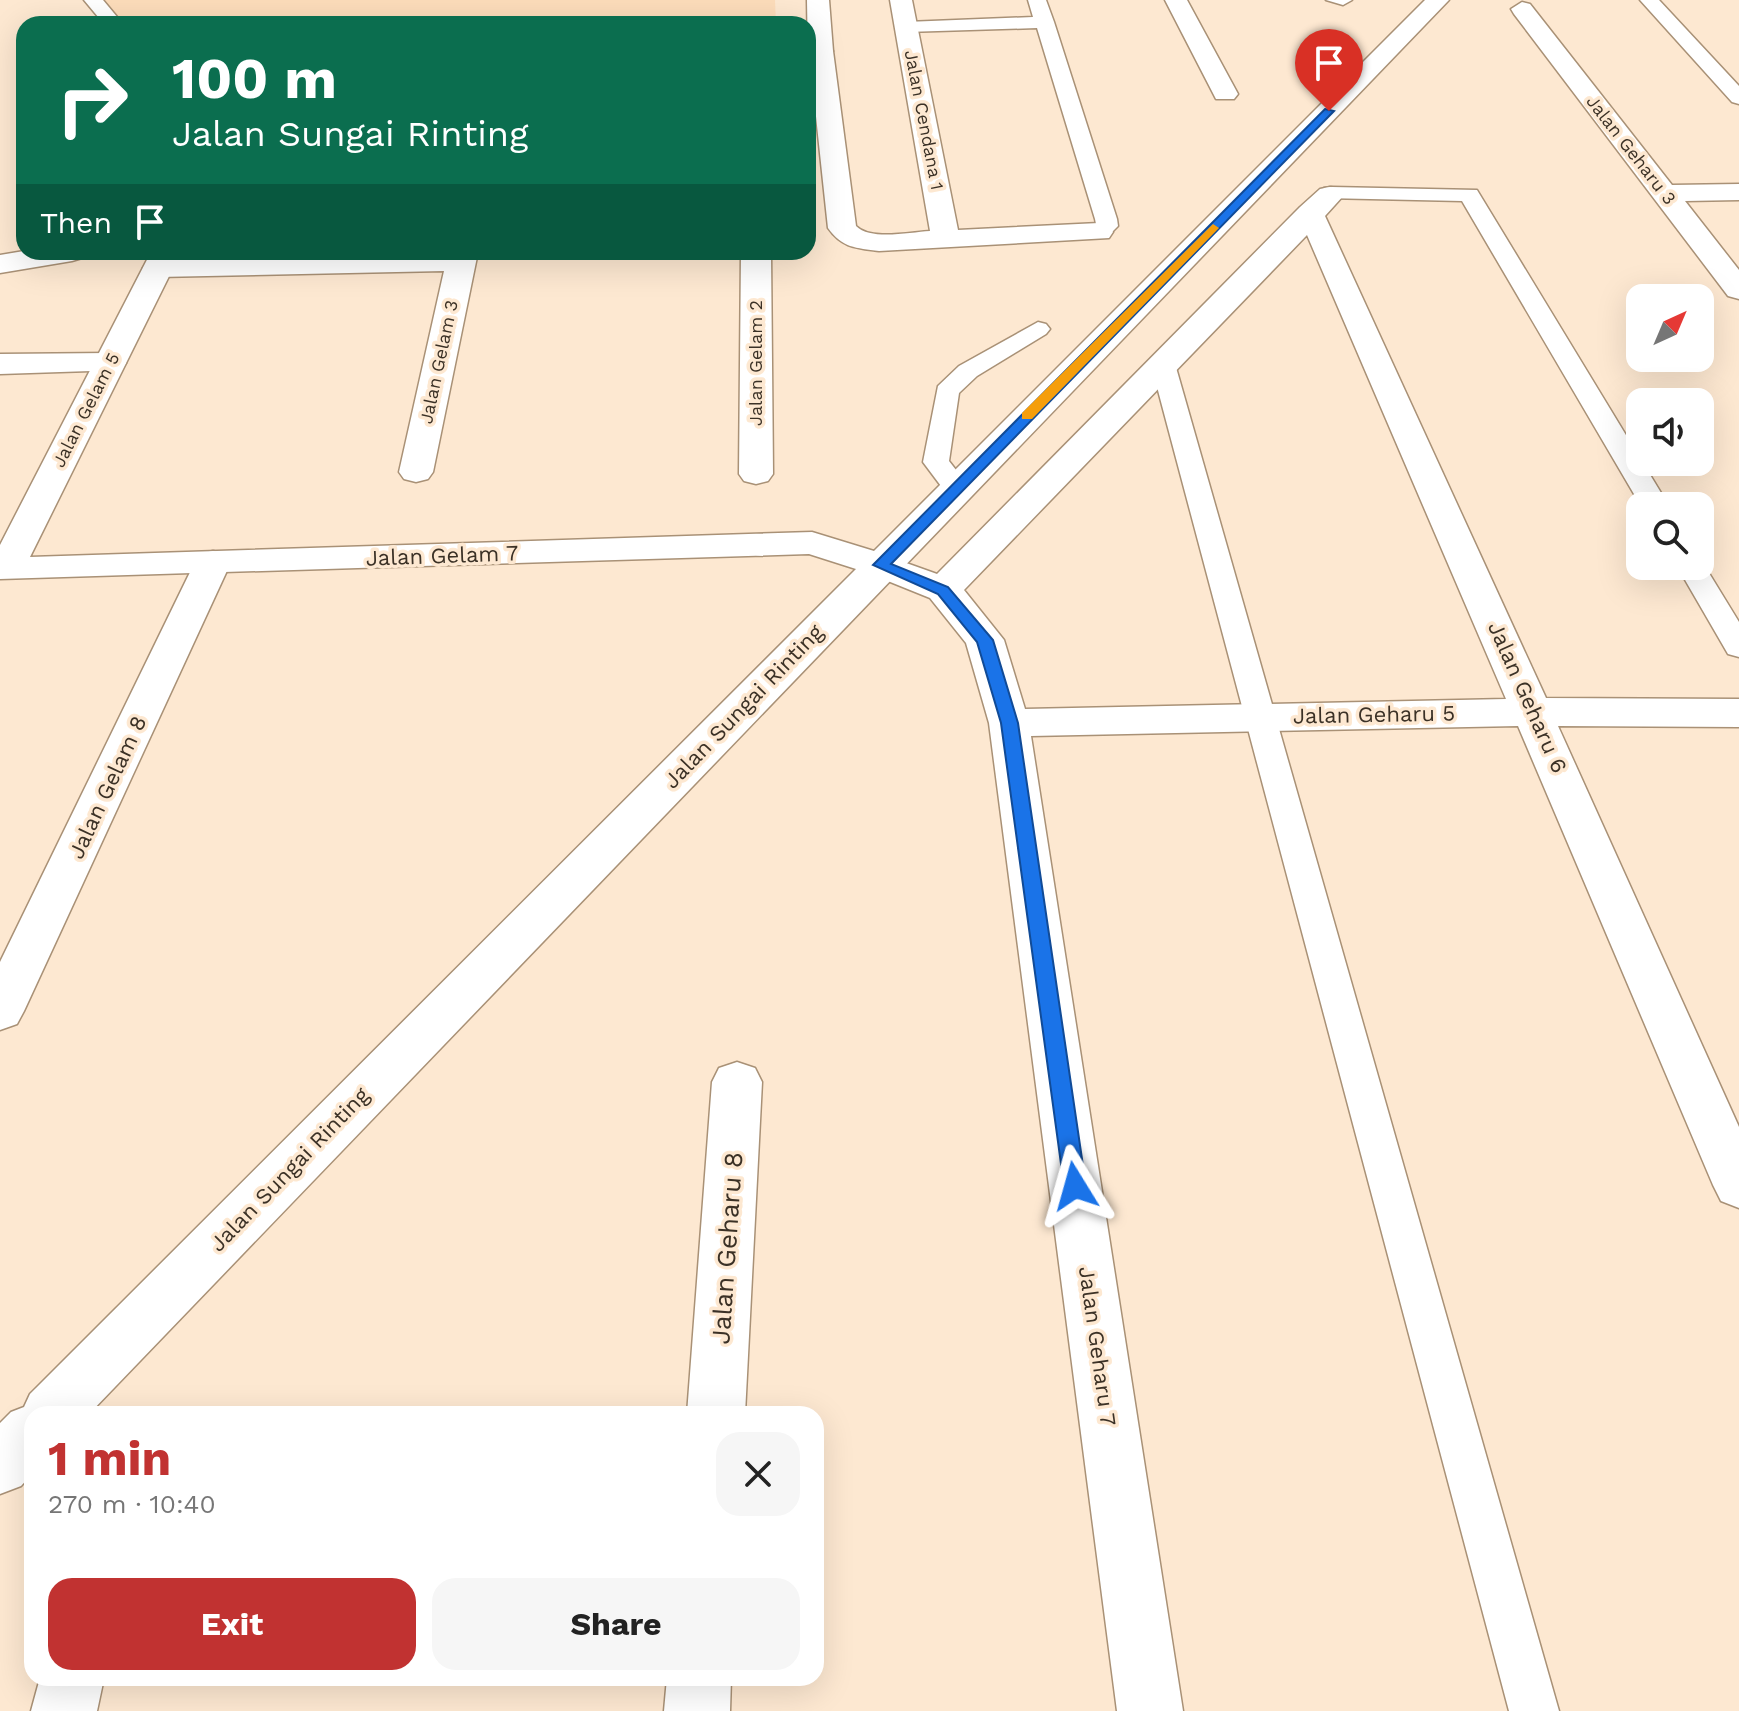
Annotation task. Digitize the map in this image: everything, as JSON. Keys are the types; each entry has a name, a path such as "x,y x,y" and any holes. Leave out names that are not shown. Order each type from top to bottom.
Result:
{"street":[{"path":"816,34 818,0"},
{"name":"Jalan Cendana 1","path":"901,0 946,240"},
{"path":"1176,0 1225,94"},
{"name":"Jalan Sungai Rinting","path":"58,1406 1438,0"},
{"name":"Jalan Geharu 3","path":"1522,9 1739,290"},
{"path":"816,58 842,228 853,239 879,242 1099,232"},
{"path":"1664,193 1739,192"},
{"path":"943,590 1321,203"},
{"name":"Jalan Geharu 6","path":"1321,203 1331,253 1739,1185"},
{"path":"0,264 24,260"},
{"name":"Jalan Gelam 5","path":"3,569 162,260"},
{"name":"Jalan Gelam 3","path":"416,472 461,260"},
{"name":"Jalan Gelam 2","path":"756,260 756,474"},
{"path":"0,364 110,363"},
{"name":"Jalan Gelam 7","path":"3,569 812,543 881,565"},
{"name":"Jalan Gelam 8","path":"0,1011 213,562"},
{"name":"Jalan Geharu 7","path":"881,565 943,590 985,640 1009,723 1150,1711"},
{"name":"Jalan Geharu 5","path":"1009,723 1534,712 1739,713"},
{"name":"Jalan Geharu 8","path":"717,1406 737,1082"},
{"path":"0,1465 24,1440"},
{"path":"64,1711 70,1686"},
{"path":"697,1711 699,1686"}],"lane":[{"path":"93,0 107,16"},
{"path":"1037,0 1106,219 1107,226 1099,232"},
{"path":"1335,0 1343,0"},
{"path":"1649,0 1739,98"},
{"path":"906,27 1045,22"},
{"path":"1321,203 1469,195 1647,492"},
{"path":"957,488 936,462 947,391 968,371 1038,329"},
{"path":"1163,364 1534,1711"},
{"path":"1699,580 1739,647"}],"shaded area":[{"path":"101,0 775,0 776,16 113,16"}],"slow traffic":[{"path":"1027,416 1213,228"}],"route":[{"path":"1075,1186 1009,723 985,640 943,590 881,565 1329,111"}]}
